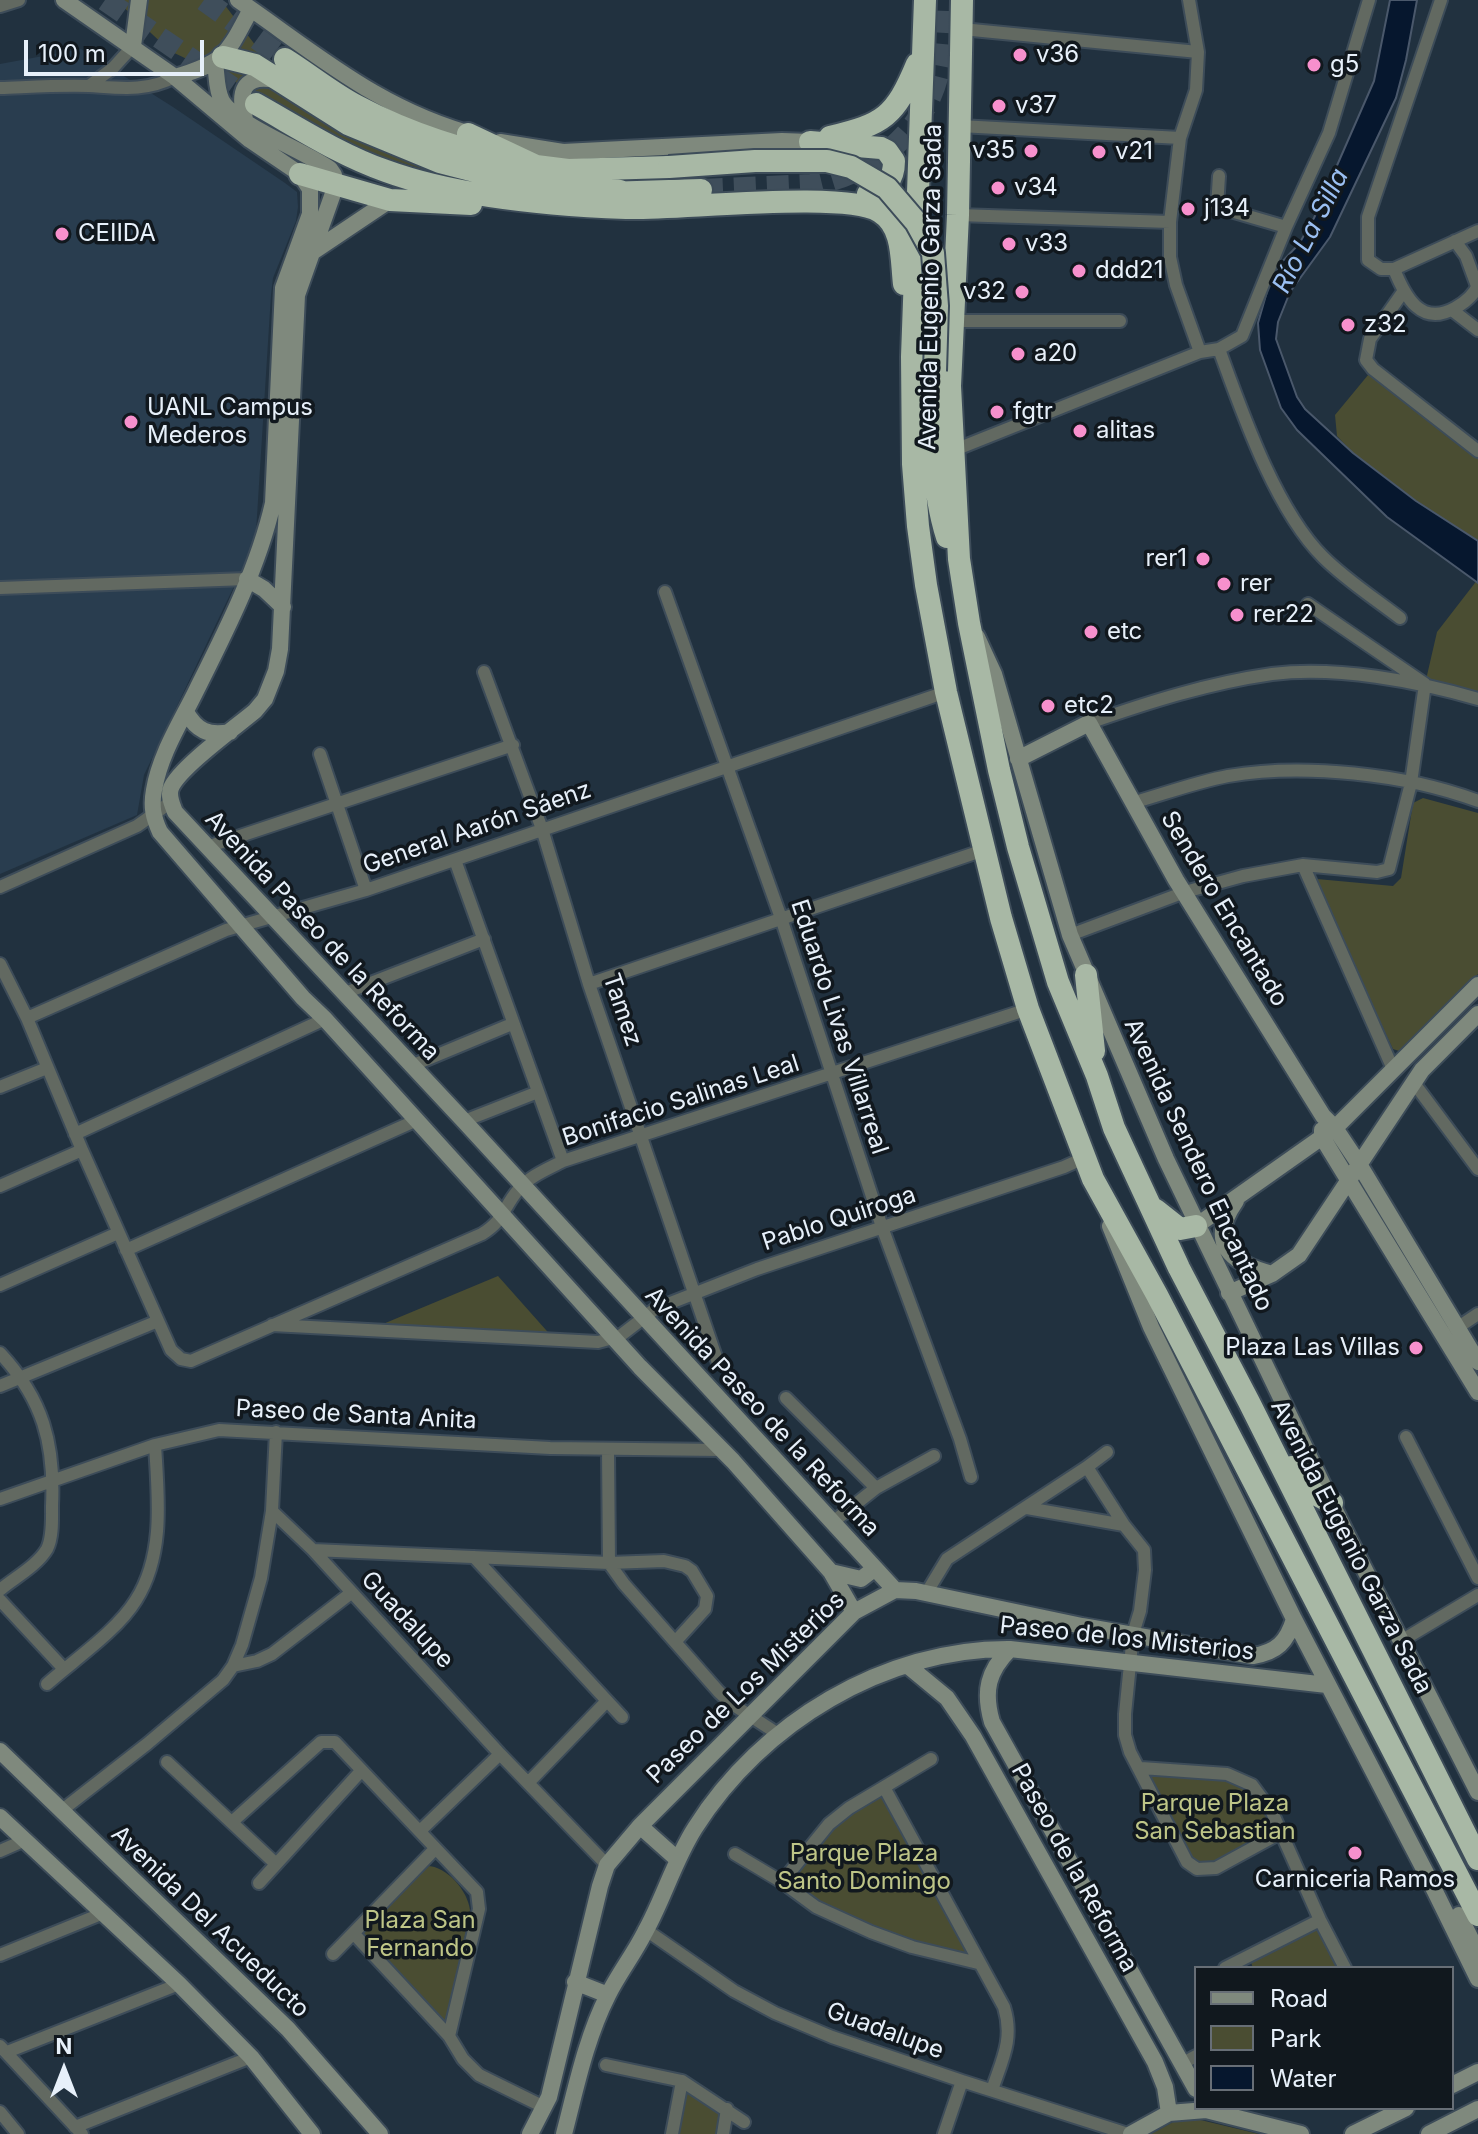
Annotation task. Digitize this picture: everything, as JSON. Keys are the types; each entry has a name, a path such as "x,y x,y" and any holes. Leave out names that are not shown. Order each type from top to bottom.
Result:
{"highway":[{"name":"Avenida Eugenio Garza Sada","path":"925,0 912,357 913,464 918,526 946,692 984,850 1028,1009 1093,1179 1157,1295 1478,1915"},
{"name":"Avenida Eugenio Garza Sada","path":"962,0 952,451 959,559 999,770 1018,847 1058,982 1097,1076 1114,1128 1179,1268 1478,1859"},
{"path":"810,142 864,129 880,121 904,95 921,55"},
{"path":"285,59 354,105 410,132 503,160 568,170 755,161 827,161 851,167 887,188 916,222 933,253 937,292 934,412 937,483 943,525 959,559"},
{"path":"219,60 248,62 348,124 440,162 510,180 620,191 701,190"},
{"path":"250,112 386,171 466,192 627,208 783,203 862,205 880,211 899,239 912,357"},
{"path":"468,134 536,166"},
{"path":"783,203 804,197 868,194 881,189 892,177 894,161 881,148 810,142"},
{"path":"303,178 390,200 537,208 584,204"},
{"path":"549,201 620,191"},
{"path":"1086,975 1097,1076"},
{"path":"1150,1203 1174,1226 1185,1229 1196,1226"},
{"path":"1262,1428 1282,1457 1315,1494 1332,1503"}],"street":[{"path":"0,6 19,0"},
{"path":"64,0 175,77 250,140 303,178 311,195 310,214 283,288 273,503 266,532 164,757 154,787 153,817"},
{"path":"89,86 113,68 133,46 139,0"},
{"path":"1189,0 1198,52 1196,90 1180,138 1170,222 1170,257 1176,285 1200,352"},
{"path":"952,451 1200,352 1219,349 1242,336 1286,227 1329,133 1369,0"},
{"path":"1441,0 1368,217 1368,260 1381,269 1394,269 1478,231"},
{"path":"250,112 230,110 222,100 219,60 244,4 363,89 412,113 468,134 512,145 563,152 810,142"},
{"path":"962,29 1198,52"},
{"path":"0,88 136,88 161,84 219,60"},
{"path":"0,887 153,817 171,802 172,786 182,772 265,699 276,671 283,607 297,295 336,185 330,169 250,112 241,99 244,88 255,79 278,80"},
{"path":"960,126 1180,138"},
{"path":"1219,176 1217,207 1286,227"},
{"path":"311,253 390,200"},
{"path":"958,215 1170,222"},
{"path":"1394,269 1403,292 1422,311 1438,315 1452,310 1477,290 1466,256 1455,241"},
{"path":"1403,292 1370,339 1366,360 1373,369 1478,451"},
{"path":"1452,310 1478,330"},
{"path":"953,321 1120,321"},
{"path":"1219,349 1259,452 1296,524 1323,557 1400,618"},
{"path":"0,588 247,579 264,589 283,607"},
{"name":"Eduardo Livas Villarreal","path":"665,592 781,918 882,1227 971,1477"},
{"path":"1308,604 1425,684"},
{"name":"Avenida Sendero Encantado","path":"969,623 986,651 994,674 1070,935 1086,975 1196,1226 1478,1792"},
{"name":"Tamez","path":"484,672 542,829 589,984 718,1363"},
{"path":"1018,759 1089,723 1165,696 1275,674 1324,673 1425,684 1478,699"},
{"path":"1070,935 1185,892 1243,876 1303,865 1377,872 1389,869 1411,783 1425,684"},
{"name":"General Aarón Sáenz","path":"27,1018 209,936 366,890 946,692"},
{"path":"186,712 201,731 218,734 230,732"},
{"name":"Sendero Encantado","path":"1089,723 1132,803 1327,1127 1359,1164 1452,1331 1478,1392"},
{"path":"207,847 513,745"},
{"path":"320,754 366,890"},
{"path":"1132,803 1227,776 1316,770 1411,783 1478,801"},
{"name":"Avenida Paseo de la Reforma","path":"171,802 181,820 464,1121 895,1590"},
{"name":"Avenida Paseo de la Reforma","path":"153,817 167,843 238,926 831,1572 854,1612"},
{"path":"589,984 984,850"},
{"path":"455,860 563,1161"},
{"path":"1303,865 1393,1069"},
{"path":"345,993 484,939"},
{"path":"0,964 4,985 27,1018 171,1350 181,1359 200,1359 270,1325 482,1234 503,1216"},
{"path":"1196,1226 1327,1127 1393,1069 1478,985"},
{"path":"1229,1293 1272,1274 1299,1255 1414,1083 1442,1049 1477,1016 1462,999"},
{"name":"Bonifacio Salinas Leal","path":"503,1216 522,1185 563,1161 1028,1009"},
{"path":"75,1134 325,1019"},
{"path":"411,1066 512,1024"},
{"path":"0,1087 47,1068"},
{"path":"1414,1083 1478,1169"},
{"path":"464,1121 538,1092"},
{"path":"126,1250 417,1120"},
{"name":"Sendero Encantado","path":"1327,1127 1347,1181 1452,1331 1478,1362"},
{"path":"0,1186 82,1150"},
{"name":"Pablo Quiroga","path":"615,1337 655,1309 757,1269 1084,1158"},
{"name":"Avenida Eugenio Garza Sada","path":"1093,1179 1151,1327 1327,1685 1478,1979"},
{"path":"1242,1193 1229,1211 1225,1223 1226,1247 1239,1263 1272,1274"},
{"path":"0,1285 118,1233"},
{"path":"1452,1331 1478,1314"},
{"path":"0,1386 158,1321"},
{"path":"270,1325 583,1342 615,1337"},
{"path":"0,1353 23,1378 37,1405 47,1437 54,1481 52,1523 46,1549 0,1590"},
{"path":"786,1398 876,1488"},
{"name":"Paseo de Santa Anita","path":"0,1499 155,1445 219,1430 608,1450 721,1450"},
{"path":"61,1811 223,1680 233,1666 261,1578 272,1511 276,1432"},
{"path":"1406,1437 1478,1578"},
{"path":"47,1684 111,1628 135,1602 148,1578 156,1547 158,1512 155,1445"},
{"path":"608,1450 609,1563 719,1692 778,1734"},
{"path":"927,1592 947,1559 1107,1452"},
{"path":"833,1522 876,1488 934,1456"},
{"path":"1087,1467 1144,1550 1145,1570 1133,1634 1125,1735 1187,1862 1197,1869 1216,1868 1282,1832"},
{"path":"1027,1508 1124,1525"},
{"name":"Guadalupe","path":"272,1511 313,1550 500,1754 607,1865"},
{"path":"313,1550 609,1563 664,1561 685,1566 705,1589 707,1604 675,1642"},
{"path":"474,1557 622,1717"},
{"path":"831,1572 861,1579 874,1569"},
{"name":"Paseo de Los Misterios","path":"530,2134 544,2107 607,1865 640,1826 854,1612 895,1590 927,1592 1082,1626 1253,1656 1267,1654 1283,1645 1294,1619"},
{"path":"233,1666 272,1654 351,1593"},
{"path":"1401,1641 1478,1595"},
{"path":"0,1600 64,1669"},
{"name":"Paseo de los Misterios","path":"564,2134 594,2026 608,1995 646,1930 677,1859 718,1795 778,1734 829,1699 907,1665 944,1653 976,1649 1010,1649 1327,1685"},
{"name":"Paseo de la Reforma","path":"1010,1649 990,1674 986,1691 992,1722 1190,2060"},
{"name":"Paseo de la Reforma","path":"907,1665 947,1698 973,1736 1155,2062 1165,2087 1169,2113"},
{"path":"528,1783 606,1702"},
{"path":"232,1822 321,1742 335,1742 479,1898 449,2036"},
{"name":"Avenida Del Acueducto","path":"0,1751 288,2029 380,2134"},
{"path":"420,1831 500,1754"},
{"path":"782,1882 829,1824 931,1759"},
{"path":"167,1762 276,1864"},
{"path":"1141,1768 1227,1774 1252,1785 1262,1796 1282,1832 1320,1920 1344,1966"},
{"path":"259,1883 361,1771"},
{"path":"884,1787 1004,2007 1009,2040 992,2090"},
{"path":"0,1817 179,1984 251,2057 312,2134"},
{"path":"640,1826 677,1859"},
{"path":"0,1851 25,1840"},
{"path":"333,1954 435,1849"},
{"path":"735,1854 816,1907 871,1932 912,1947 978,1963"},
{"path":"1426,1873 1447,1895 1478,1953"},
{"path":"0,1955 101,1914"},
{"path":"1251,1962 1320,1920"},
{"name":"Guadalupe","path":"646,1930 734,1991 775,2013 832,2037 1130,2134"},
{"path":"354,1934 449,2036 463,2059 479,2075 544,2107"},
{"path":"575,1982 608,1995"},
{"path":"179,1984 3,2049 79,2130 251,2057"},
{"path":"606,2065 682,2081 744,2122"},
{"path":"1454,2084 1478,2072"},
{"path":"672,2134 682,2081"},
{"path":"944,2134 962,2081"},
{"path":"723,2134 727,2109"},
{"path":"1430,2134 1478,2109"},
{"path":"1130,2134 1169,2113 1197,2110"},
{"path":"1210,2110 1301,2134"},
{"path":"1353,2134 1402,2110"},
{"path":"0,2112 18,2134"}],"shaded area":[{"name":"UANL Campus Mederos","path":"81,49 285,183 297,192 298,207 296,221 273,278 256,532 248,557 144,775 137,815 0,874 0,64"}],"green space":[{"path":"116,0 221,0 278,75 530,188 454,179 353,148 263,95 170,51"},
{"path":"1373,369 1478,451 1478,541 1416,501 1353,453 1337,436 1335,415"},
{"path":"1478,579 1478,699 1425,684 1437,632"},
{"path":"1423,798 1478,813 1478,974 1402,1052 1393,1049 1315,888 1317,879 1393,886 1401,878 1413,803"},
{"path":"498,1276 554,1339 383,1330 383,1324"},
{"name":"Parque Plaza San Sebastian","path":"1141,1768 1240,1779 1282,1832 1216,1868 1197,1869"},
{"name":"Parque Plaza Santo Domingo","path":"884,1787 978,1963 871,1932 782,1882 815,1841"},
{"name":"Plaza San Fernando","path":"427,1866 442,1870 455,1881 465,1895 470,1910 450,2011 446,2020 441,2021 358,1934"},
{"path":"1320,1920 1344,1966 1252,1966 1249,1957"},
{"path":"682,2081 727,2109 723,2134 672,2134"},
{"path":"1184,2116 1259,2134 1151,2134"}],"water":[{"name":"Río La Silla","path":"1390,0 1417,0 1396,98 1330,237 1290,292 1278,322 1276,339 1297,397 1305,409 1353,453 1416,501 1478,541 1478,583 1387,517 1297,430 1281,408 1260,350 1258,323 1268,288 1279,265 1299,244 1314,218 1374,81"}],"tunnel":[{"path":"105,0 256,104"},
{"path":"204,0 285,59"},
{"path":"701,190 811,185 854,172 891,148 907,133 931,96 941,56 945,0"}],"place":[{"name":"v36","path":"1020,55"},
{"name":"g5","path":"1314,65"},
{"name":"v37","path":"999,106"},
{"name":"v35","path":"1031,151"},
{"name":"v21","path":"1099,152"},
{"name":"v34","path":"998,188"},
{"name":"j134","path":"1188,209"},
{"name":"CEIIDA","path":"62,234"},
{"name":"v33","path":"1009,244"},
{"name":"ddd21","path":"1079,271"},
{"name":"v32","path":"1022,292"},
{"name":"z32","path":"1348,325"},
{"name":"a20","path":"1018,354"},
{"name":"fgtr","path":"997,412"},
{"name":"UANL Campus Mederos","path":"131,422"},
{"name":"alitas","path":"1080,431"},
{"name":"rer1","path":"1203,559"},
{"name":"rer","path":"1224,584"},
{"name":"rer22","path":"1237,615"},
{"name":"etc","path":"1091,632"},
{"name":"etc2","path":"1048,706"},
{"name":"Plaza Las Villas","path":"1416,1348"},
{"name":"Carniceria Ramos","path":"1355,1853"}]}
